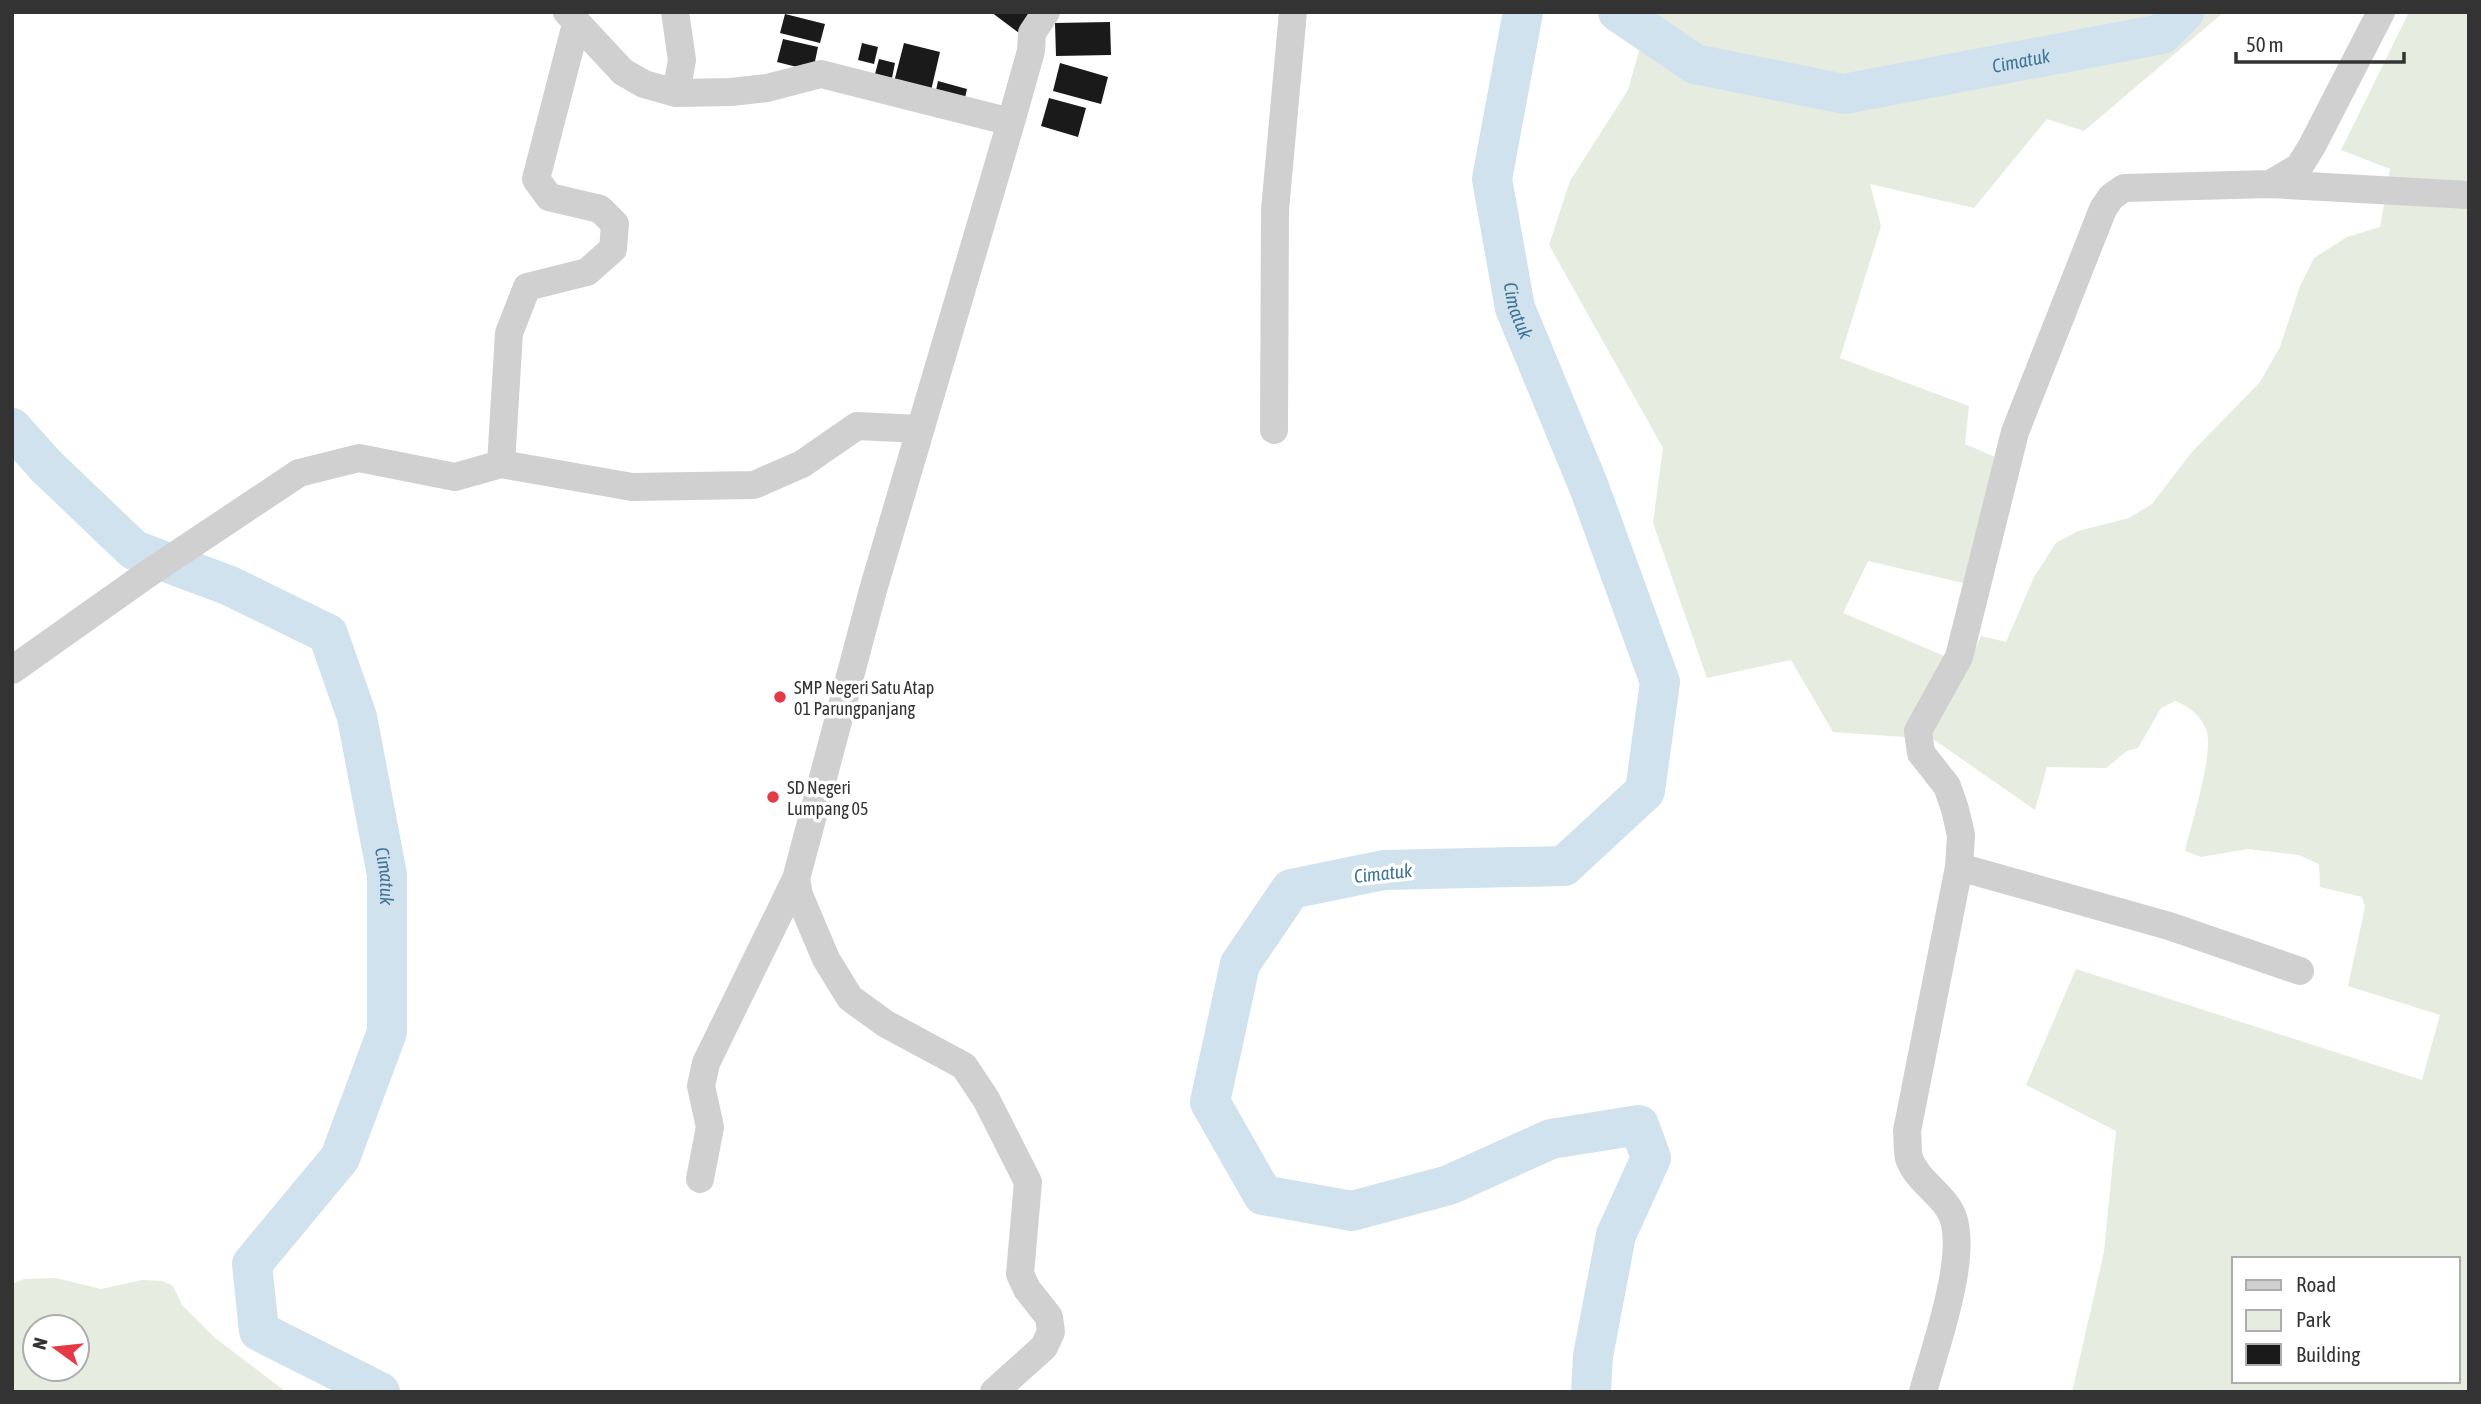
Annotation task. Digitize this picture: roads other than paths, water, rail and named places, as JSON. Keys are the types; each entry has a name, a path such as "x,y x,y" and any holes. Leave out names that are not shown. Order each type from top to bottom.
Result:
{"street":[{"path":"675,12 682,60 676,93"},
{"path":"700,1179 710,1127 701,1086 705,1063 796,879 873,590 1031,51 1032,33 1046,12"},
{"path":"1274,429 1275,210 1293,12"},
{"path":"2270,184 2299,167 2381,12"},
{"path":"572,18 623,72 644,84 676,93 755,89 821,74 1011,122"},
{"path":"501,464 509,332 527,288 587,272 613,249 615,224 600,209 549,197 536,179 572,18"},
{"path":"1923,1392 1956,1267 1957,1233 1950,1209 1923,1180 1909,1158 1907,1131 1959,867 1961,835 1947,786 1921,753 1918,731 1959,657 2015,432 2103,209 2110,197 2124,188 2270,184 2469,195"},
{"path":"12,670 146,575 299,473 359,458 455,477 501,464 632,487 754,485 802,464 857,426 920,429"},
{"path":"1959,867 2169,926 2300,971"},
{"path":"796,879 799,895 826,959 850,998 886,1024 964,1066 986,1099 1028,1182 1020,1274 1027,1289 1049,1317 1051,1332 1044,1347 994,1392"}],"waterway":[{"name":"Cimatuk","path":"1523,12 1492,179 1515,308 1589,487 1660,682 1645,791 1564,866 1384,870 1291,889 1240,964 1210,1102 1263,1195 1352,1211 1449,1185 1551,1139 1639,1125 1651,1158 1616,1235 1593,1356 1591,1392"},
{"name":"Cimatuk","path":"1618,12 1695,64 1844,94 2162,34 2184,12"},
{"name":"Cimatuk","path":"12,428 46,466 134,550 230,586 328,634 357,717 387,875 387,1032 340,1158 252,1264 259,1331 380,1392"}],"place":[{"name":"SMP Negeri Satu Atap 01 Parungpanjang","path":"780,697"},
{"name":"SD Negeri Lumpang 05","path":"773,797"}]}
